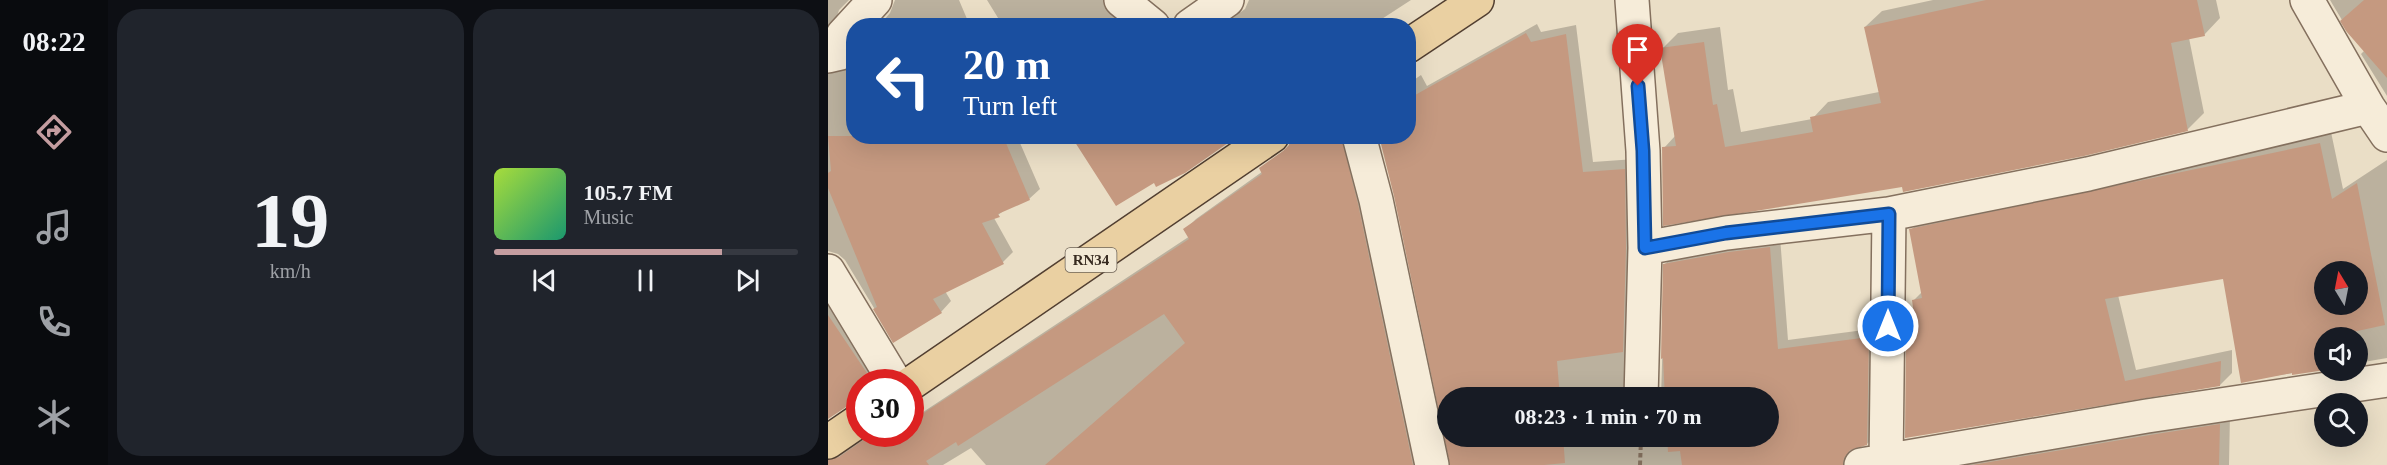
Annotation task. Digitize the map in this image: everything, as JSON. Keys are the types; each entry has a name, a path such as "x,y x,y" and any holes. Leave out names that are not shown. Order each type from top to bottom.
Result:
{"main road":[{"path":"1416,41 1477,0"},
{"name":"RN34","path":"924,374 1251,144"},
{"path":"828,442 846,430"}],"street":[{"path":"859,18 875,0"},
{"path":"1121,0 1143,18"},
{"path":"1201,18 1227,0"},
{"path":"1632,0 1643,151 1645,248 1641,387"},
{"path":"2307,0 2368,107 2387,135"},
{"path":"828,56 841,53 843,35 846,32"},
{"path":"1645,248 1726,233 1889,214 2088,174 2368,107"},
{"path":"1361,144 1376,200 1432,465"},
{"path":"1889,214 1878,464 2147,417 2387,380"},
{"path":"828,270 887,369"}],"path":[{"path":"1640,465 1641,447"}],"building":[{"path":"1986,0 2197,0 2205,36 2171,43 2188,131 2084,156 1903,192 1902,187 1663,226 1662,147 1676,146 1660,48 1704,42 1713,105 1717,104 1725,147 1813,132 1810,117 1881,103 1864,27"},
{"path":"2364,0 2387,0 2387,78 2340,21"},
{"path":"1526,33 1531,42 1566,34 1583,172 1625,169 1626,248 1623,352 1557,361 1559,387 1437,387 1437,403 1381,144 1416,144 1416,95"},
{"path":"828,136 846,136 846,144 1006,144 1030,200 998,214 1000,217 982,223 1004,264 933,299 942,313 893,343 873,309 877,307 828,188 828,173 831,171"},
{"path":"2320,143 2332,199 2357,183 2385,325 2368,329 2314,327 2314,372 2292,375 2292,373 2241,383 2223,279 2105,299 2125,381 2221,361 2220,386 1905,438 1906,332 1916,331 1912,300 1922,298 1909,229"},
{"path":"1076,144 1227,144 1185,173 1156,187 1154,183 1116,206"},
{"path":"1289,144 1343,144 1358,204 1413,465 1045,465 1185,343 1164,314 958,446 956,442 926,461 929,465 828,465 828,460 839,457 853,447 924,447 924,413 1189,239 1183,229 1262,174 1259,168"},
{"path":"1770,247 1778,349 1869,337 1867,445 1850,450 1844,458 1843,465 1682,465 1680,451 1668,452 1668,447 1779,447 1779,387 1664,387 1663,358 1661,359 1663,264"},
{"path":"828,315 864,369 846,369 846,407 828,419"},
{"path":"2220,424 2219,465 1972,465 2150,435"},
{"path":"1446,447 1564,447 1565,463 1450,465"}],"route":[{"path":"1638,86 1643,151 1645,248 1726,233 1889,214 1888,326"}]}
